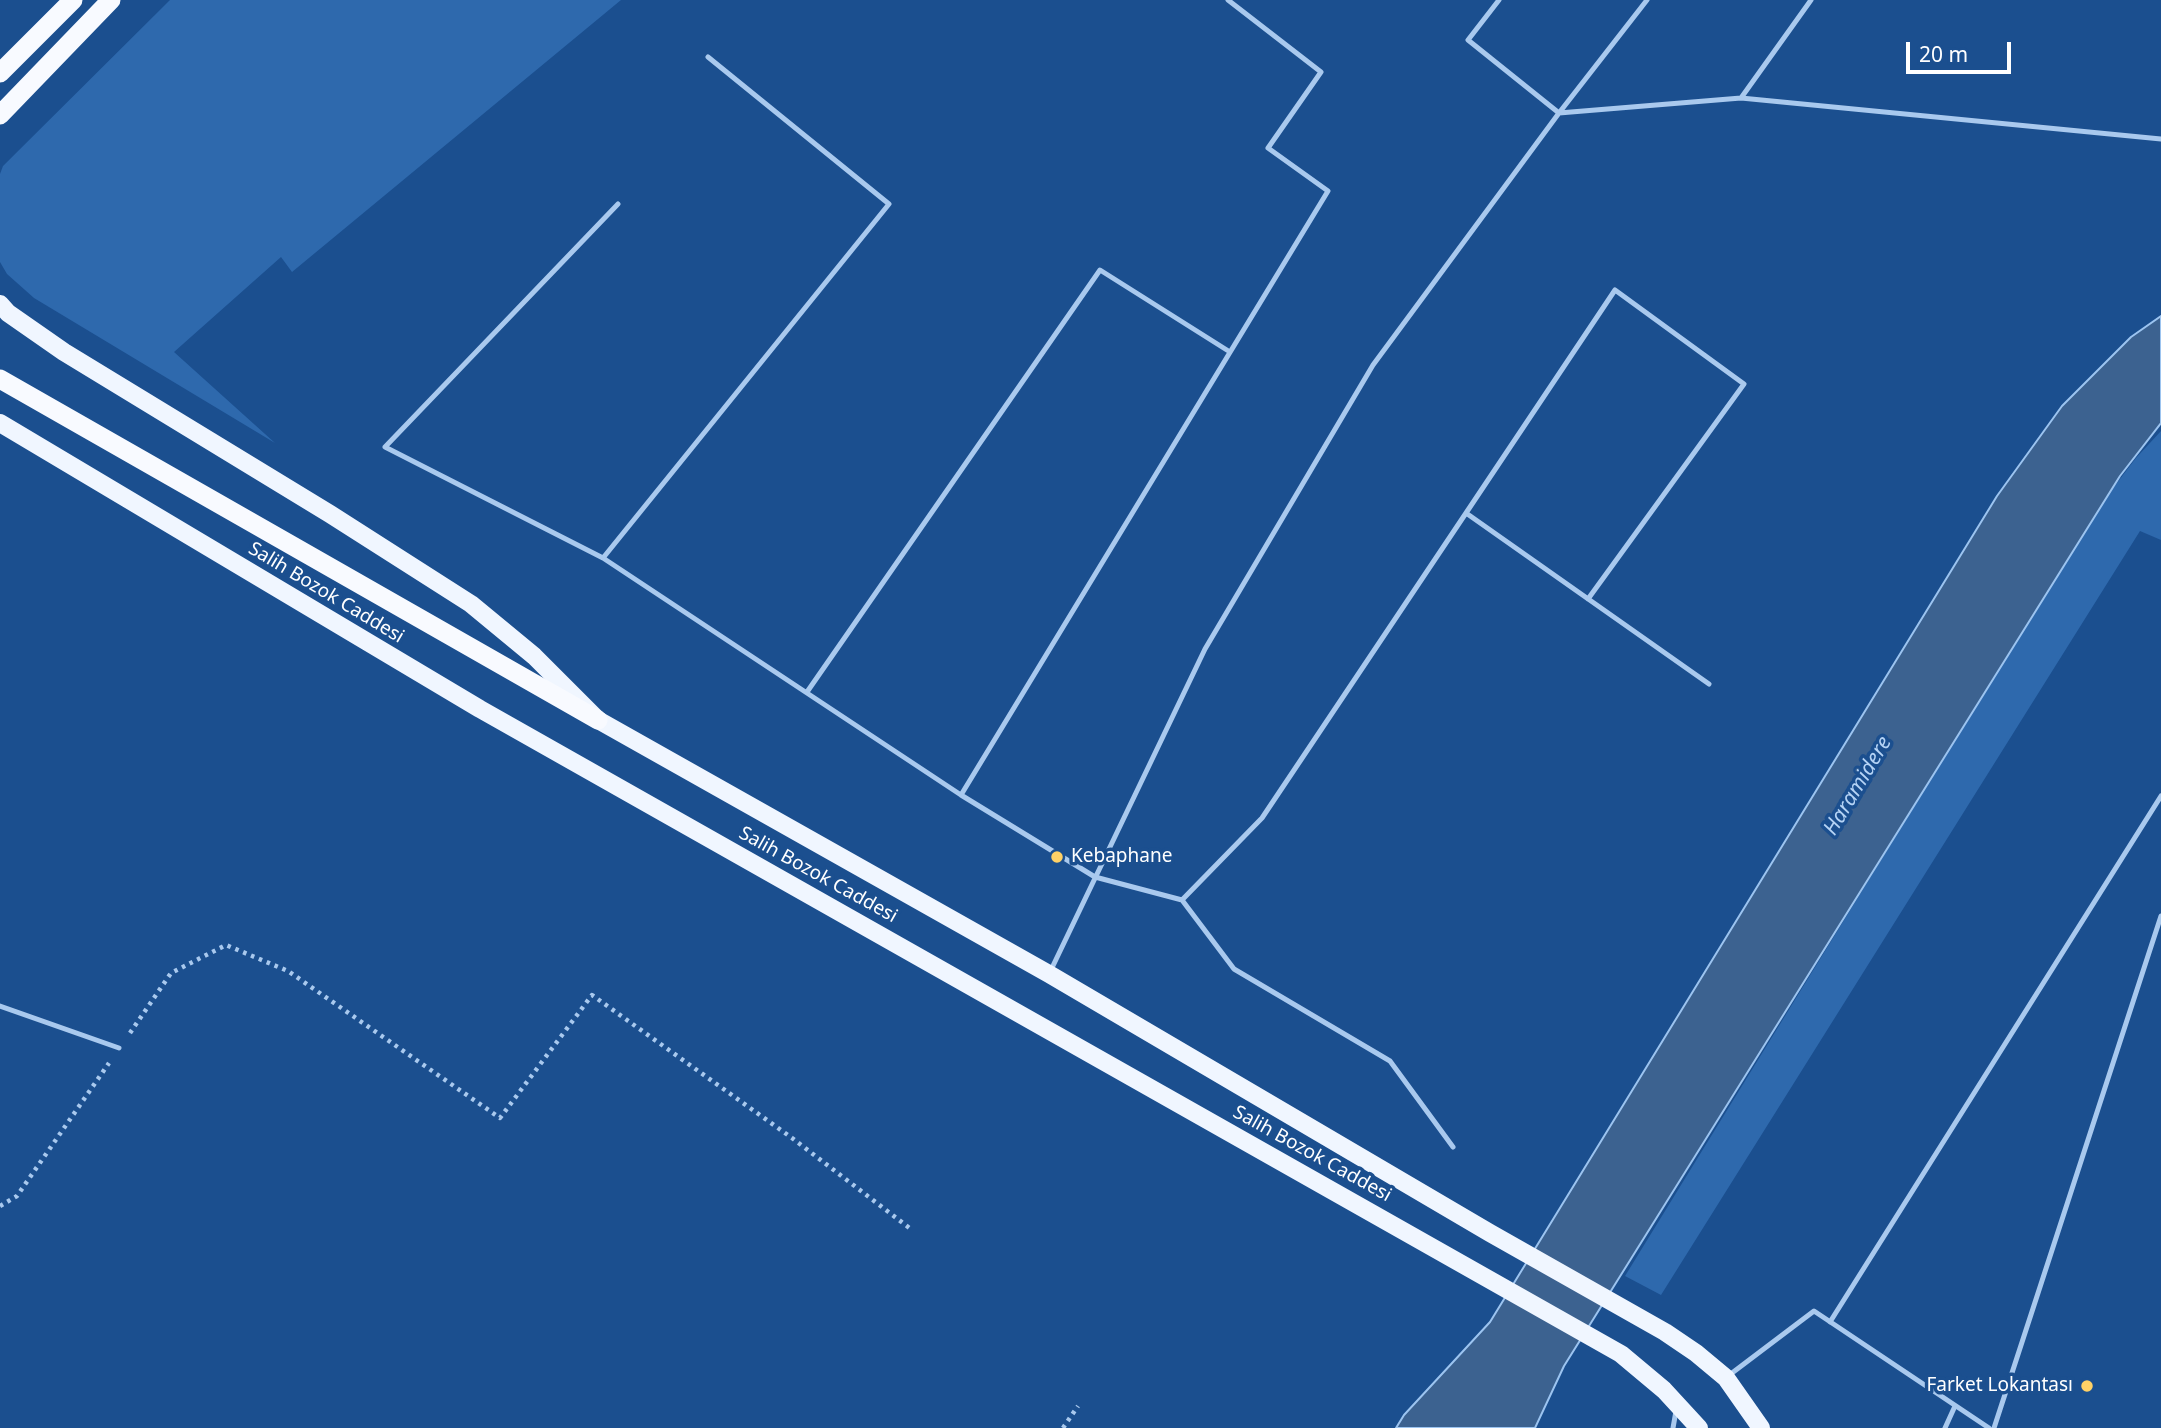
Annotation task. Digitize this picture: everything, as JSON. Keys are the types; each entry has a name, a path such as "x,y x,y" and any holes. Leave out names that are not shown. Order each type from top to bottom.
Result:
{"highway":[{"path":"0,73 73,0"},
{"path":"0,115 111,0"},
{"path":"0,379 598,720"}],"main road":[{"name":"Salih Bozok Caddesi","path":"0,304 8,313 64,352 341,520 471,604 534,656 598,720 1049,974 1490,1233 1665,1332 1726,1378 1761,1428"},
{"name":"Salih Bozok Caddesi","path":"0,424 480,709 1621,1354 1678,1404 1699,1428"}],"lane":[{"path":"961,795 1328,191 1268,148 1321,72 1228,0"},
{"path":"1499,0 1468,40 1559,113 1741,98 2161,139"},
{"path":"1049,974 1205,649 1373,365 1559,113 1647,0"},
{"path":"1741,98 1811,0"},
{"path":"603,558 889,204 708,57"},
{"path":"618,204 385,447 603,558 961,795 1095,877 1182,900 1234,969 1390,1061 1453,1147"},
{"path":"807,692 1100,270 1230,352"},
{"path":"1182,900 1262,818 1615,290 1744,384 1588,598"},
{"path":"1466,513 1709,684"},
{"path":"1830,1322 2161,796"},
{"path":"1726,1378 1814,1311 1991,1428 2161,916"},
{"path":"0,1006 119,1048"},
{"path":"1673,1428 1678,1404"},
{"path":"1945,1428 1955,1406"}],"path":[{"path":"0,1206 17,1196 171,973 226,945 288,971 500,1118 592,995 792,1138 912,1230"},
{"path":"1063,1428 1078,1406"}],"shaded area":[{"path":"170,0 621,0 292,272 281,257 174,352 275,443 34,298 7,274 0,262 0,174 3,166"},
{"path":"2161,431 2161,540 2140,531 1661,1295 1625,1276 2097,509 2136,458"}],"water":[{"name":"Haramidere","path":"2161,316 2161,423 2120,476 1564,1366 1535,1428 1396,1428 1404,1415 1490,1322 1997,496 2062,406 2131,337"}],"place":[{"name":"Kebaphane","path":"1057,857"},
{"name":"Farket Lokantası","path":"2087,1386"}]}
